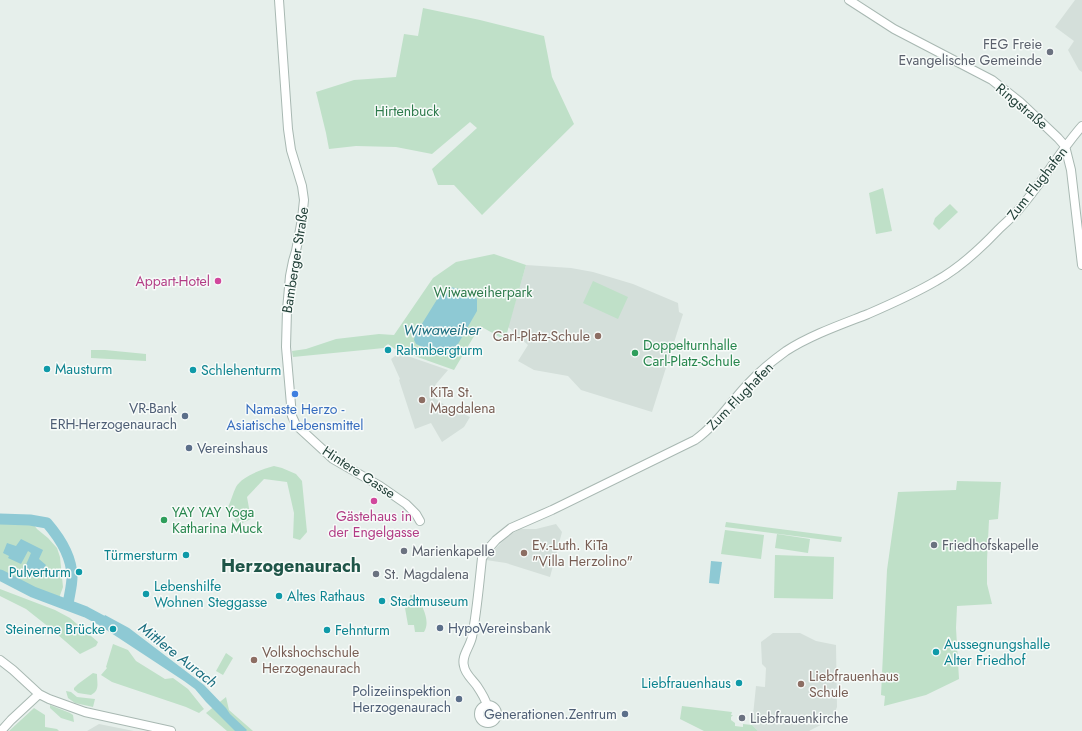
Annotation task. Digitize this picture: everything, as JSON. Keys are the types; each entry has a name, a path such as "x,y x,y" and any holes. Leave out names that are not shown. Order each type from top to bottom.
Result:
{"street":[{"name":"Bamberger Straße","path":"279,0 288,129 291,150 304,194 302,219 290,276 286,327 286,347 292,416 296,425"},
{"name":"Ringstraße","path":"849,0 894,29 992,80 1036,116 1065,146"},
{"name":"Zum Flughafen","path":"487,705 484,698 466,673 463,661 471,640 474,625 482,558 488,549 504,532 694,441 709,430 747,385 762,370 785,352 818,334 908,296 937,281 956,268 976,252 1020,209 1065,146 1082,126"},
{"path":"1065,146 1073,185 1082,265"},
{"name":"Hintere Gasse","path":"296,425 333,459 380,486 406,504 416,514 420,521"},
{"path":"1,660 39,694 49,700 85,712 171,731"},
{"path":"1,731 39,694"},
{"path":"487,705 494,707 497,712 494,727 484,723 479,717 481,708 487,705"}],"shaded area":[{"path":"1075,0 1082,0 1082,72 1079,70 1068,50 1074,41 1055,27"},
{"name":"Carl-Platz-Schule","path":"526,265 571,268 593,272 633,284 678,303 679,312 683,314 652,412 581,390 568,376 534,370 518,361 528,345 508,327"},
{"name":"KiTa St. Magdalena","path":"399,353 448,370 436,384 431,396 445,405 470,417 464,427 442,442 431,423 415,429 399,380 400,379 391,359"},
{"name":"Ev.-Luth. KiTa \"Villa Herzolino\"","path":"556,524 562,532 550,577 506,563 486,560 508,536 520,529 536,529"},
{"name":"Liebfrauenhaus Schule","path":"773,633 800,633 816,641 836,645 837,707 832,719 809,731 758,731 752,725 756,686 765,687 766,668 762,664 761,642"},
{"path":"99,724 134,731 87,731"}],"green space":[{"name":"Hirtenbuck","path":"423,8 544,36 552,77 574,124 482,215 454,185 438,185 432,169 477,128 470,122 432,154 396,147 356,146 329,149 316,92 354,80 396,77 404,34 418,36"},
{"path":"883,188 892,231 876,234 869,193"},
{"path":"950,204 958,212 939,230 933,224 935,218"},
{"name":"Wiwaweiherpark","path":"494,254 526,265 505,340 480,326 454,370 395,349 388,344 384,348 293,357 292,351 306,349 336,339 379,334 394,335 433,278 456,262"},
{"path":"593,281 628,297 618,319 583,303"},
{"path":"91,350 146,354 146,361 91,358"},
{"path":"274,466 296,474 302,481 307,532 300,540 293,538 294,513 287,482 264,479 247,497 251,519 238,525 228,507 239,483 253,474"},
{"path":"957,481 1001,482 998,519 989,520 987,584 992,604 957,606 956,628 959,679 926,695 884,706 885,696 881,695 887,570 898,492 956,490"},
{"path":"0,519 30,520 37,529 57,548 60,557 63,587 58,601 33,592 0,575"},
{"path":"726,522 842,537 841,542 725,527"},
{"path":"725,530 764,535 761,559 721,554"},
{"path":"777,534 810,539 808,553 775,548"},
{"path":"775,555 834,557 833,599 774,598"},
{"path":"0,589 55,610 70,618 98,642 96,646 80,654 26,609 0,596"},
{"path":"410,595 417,596 423,609 427,623 424,632 415,632 414,625 408,625 405,608 409,606"},
{"path":"113,644 128,650 136,661 165,679 173,678 188,689 204,709 199,713 186,707 112,682 101,675 107,668 106,667"},
{"path":"226,653 233,658 223,675 216,671"},
{"path":"93,673 97,674 97,689 94,693 91,695 78,693 74,690 78,684"},
{"path":"66,691 71,692 77,697 95,699 93,707 75,703 68,698"},
{"path":"226,697 229,710 253,731 227,731 206,713"},
{"path":"50,705 73,715 74,722 61,718 50,708"},
{"path":"682,706 732,712 731,715 733,715 731,720 735,723 735,726 743,727 743,724 752,725 758,731 704,731 680,719"},
{"path":"34,708 45,715 45,727 57,729 59,731 9,731"}],"water":[{"name":"Wiwaweiher","path":"450,287 465,291 474,296 477,299 477,311 458,344 446,354 440,355 416,344 414,340 415,335 441,293"},
{"path":"21,539 43,550 39,559 46,565 40,574 25,567 31,553 28,551 21,564 8,558 9,556 3,553 7,543 16,546"},
{"path":"711,561 722,562 719,584 709,583"},
{"path":"105,615 129,628 204,685 230,714 247,730 235,731 195,689 99,625"}],"waterway":[{"name":"Mittlere Aurach","path":"0,519 30,520 47,523 52,529 64,548 70,562 72,580 68,605"},
{"name":"Mittlere Aurach","path":"0,575 33,592 86,612 114,627"}],"place":[{"name":"FEG Freie Evangelische Gemeinde","path":"1050,52"},
{"name":"Appart-Hotel","path":"218,281"},
{"name":"Carl-Platz-Schule","path":"598,336"},
{"name":"Rahmbergturm","path":"388,350"},
{"name":"Doppelturnhalle Carl-Platz-Schule","path":"635,353"},
{"name":"Mausturm","path":"47,369"},
{"name":"Schlehenturm","path":"193,370"},
{"name":"Namaste Herzo - Asiatische Lebensmittel","path":"295,394"},
{"name":"KiTa St. Magdalena","path":"422,400"},
{"name":"VR-Bank ERH-Herzogenaurach","path":"185,416"},
{"name":"Vereinshaus","path":"189,448"},
{"name":"Gästehaus in der Engelgasse","path":"374,501"},
{"name":"YAY YAY Yoga Katharina Muck","path":"164,520"},
{"name":"Friedhofskapelle","path":"934,545"},
{"name":"Marienkapelle","path":"404,551"},
{"name":"Ev.-Luth. KiTa \"Villa Herzolino\"","path":"524,553"},
{"name":"Türmersturm","path":"186,555"},
{"name":"Pulverturm","path":"79,572"},
{"name":"St. Magdalena","path":"376,574"},
{"name":"Lebenshilfe Wohnen Steggasse","path":"146,594"},
{"name":"Altes Rathaus","path":"279,596"},
{"name":"Stadtmuseum","path":"382,601"},
{"name":"HypoVereinsbank","path":"440,628"},
{"name":"Steinerne Brücke","path":"113,629"},
{"name":"Fehnturm","path":"327,630"},
{"name":"Aussegnungshalle Alter Friedhof","path":"936,652"},
{"name":"Volkshochschule Herzogenaurach","path":"254,660"},
{"name":"Liebfrauenhaus","path":"739,683"},
{"name":"Liebfrauenhaus Schule","path":"801,684"},
{"name":"Polizeiinspektion Herzogenaurach","path":"459,699"},
{"name":"Generationen.Zentrum","path":"625,714"},
{"name":"Liebfrauenkirche","path":"742,718"}],"district":[{"name":"Herzogenaurach","path":"291,566"}]}
